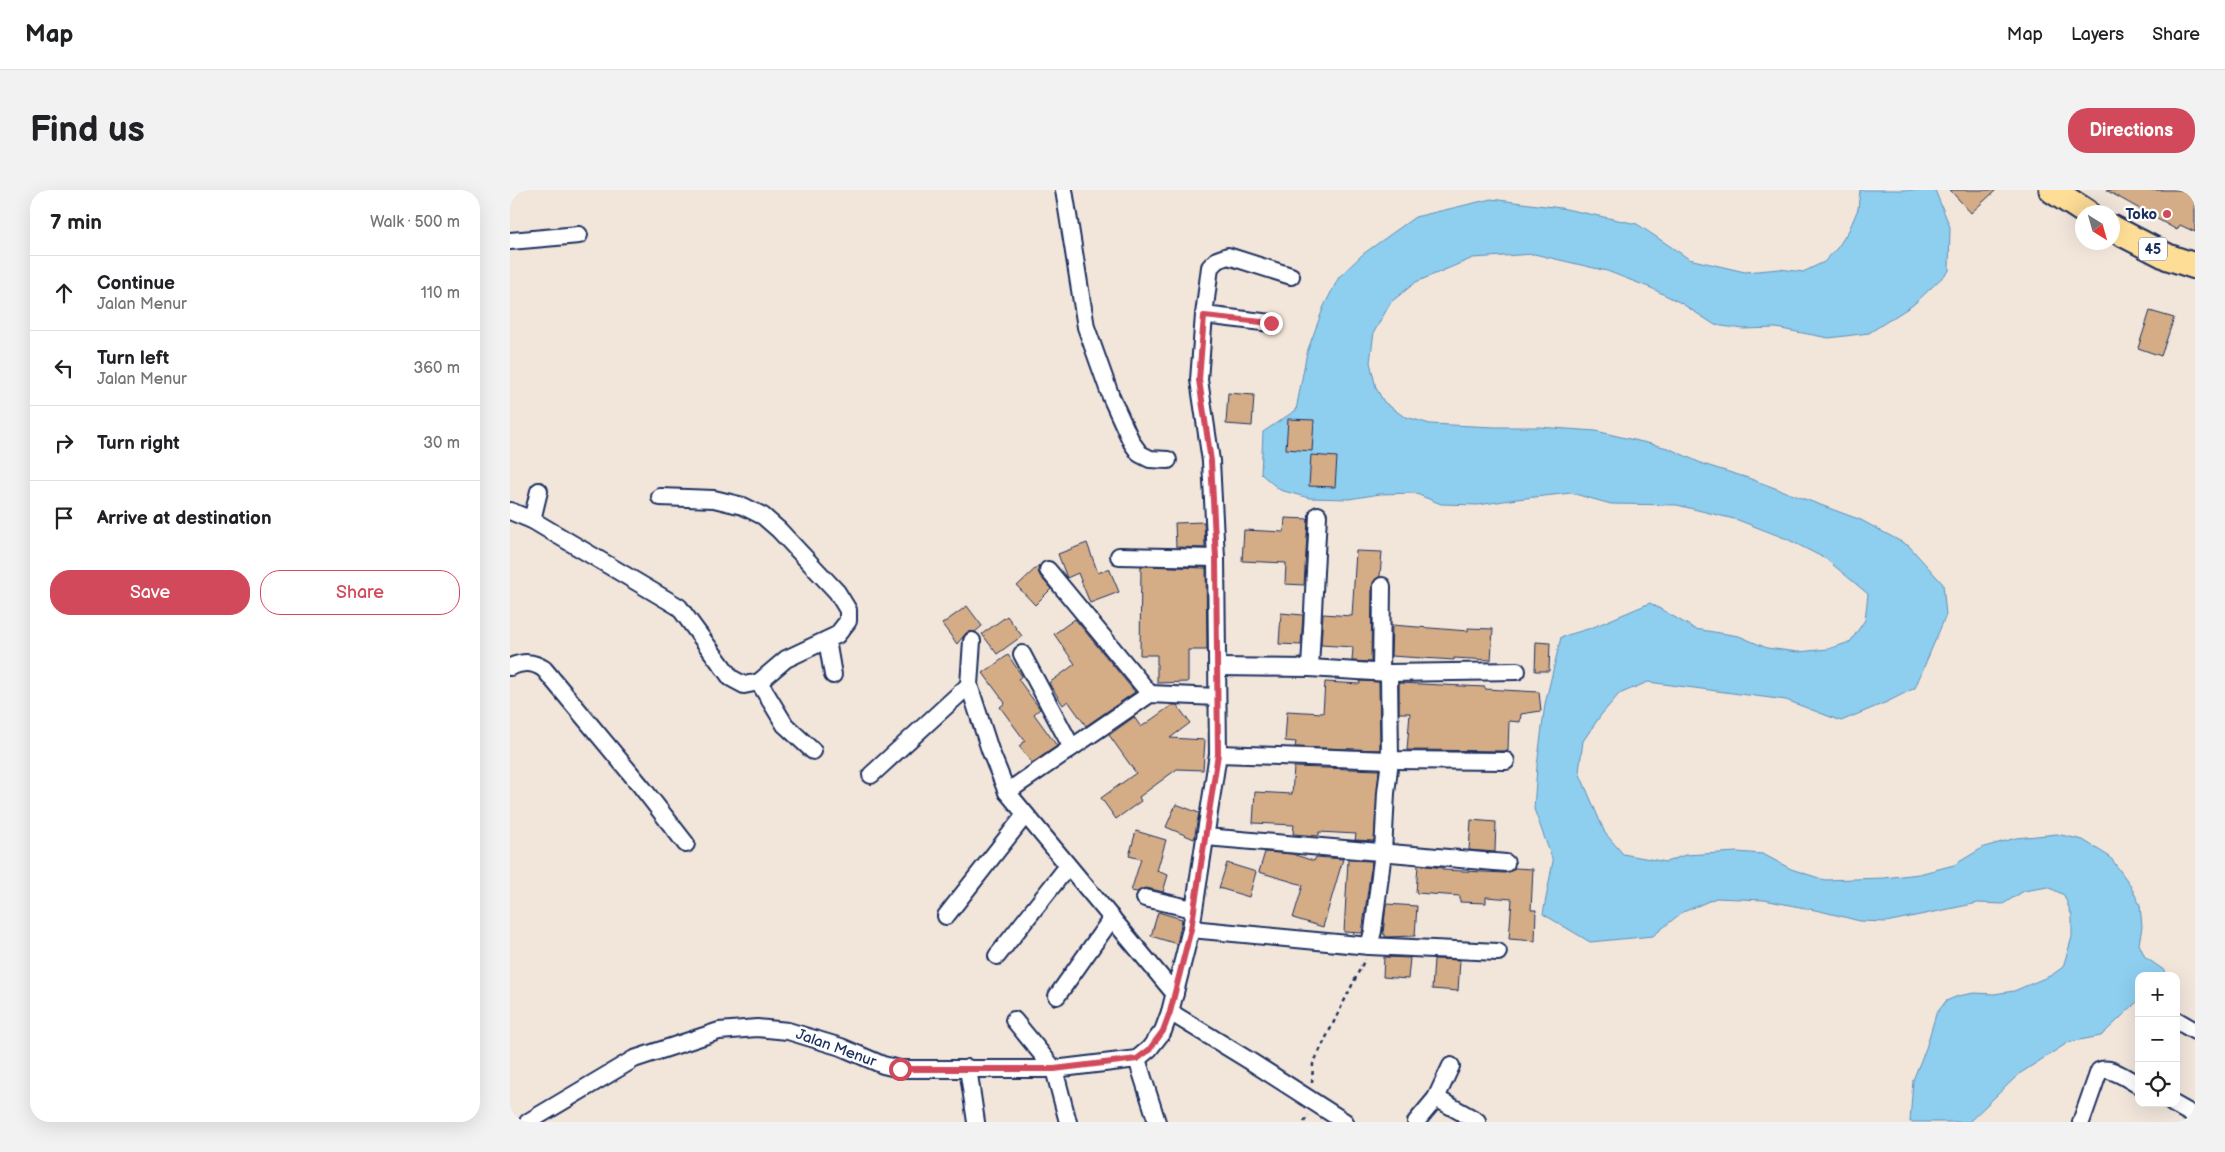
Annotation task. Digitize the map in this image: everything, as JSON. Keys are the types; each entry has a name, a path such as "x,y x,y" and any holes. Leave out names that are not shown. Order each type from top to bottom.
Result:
{"highway":[{"path":"2052,190 2075,205"},
{"name":"45","path":"2120,232 2168,257 2195,266"}],"street":[{"path":"1064,190 1086,327 1111,397 1132,443 1140,454 1150,460 1168,460"},
{"path":"510,241 579,235"},
{"path":"1157,1122 1137,1059 1156,1041 1163,1031 1170,1012 1191,929 1218,754 1216,558 1211,461 1199,380 1210,267 1222,258 1235,257 1291,276"},
{"path":"1204,316 1271,323"},
{"path":"532,520 540,492"},
{"path":"510,511 532,520 619,573 673,603 684,613 731,678 744,685 759,682 786,660 837,635 846,626 849,614 846,605 837,592 771,523 753,510 730,502 699,497 660,497"},
{"path":"1310,668 1318,515"},
{"path":"1119,556 1216,558"},
{"path":"1048,570 1150,694"},
{"path":"1369,946 1374,931 1383,852 1390,760 1382,586"},
{"path":"827,640 833,675"},
{"path":"972,641 969,685 990,750 1007,792 1174,994"},
{"path":"1022,654 1072,746"},
{"path":"510,667 522,662 538,665 544,669 635,778 686,844"},
{"path":"1218,667 1310,668 1385,673 1517,671"},
{"path":"759,682 785,725 813,751"},
{"path":"871,775 969,685"},
{"path":"1007,792 1150,694 1217,697"},
{"path":"1218,754 1390,760 1506,760"},
{"path":"946,916 1025,815"},
{"path":"1206,837 1506,863"},
{"path":"997,956 1068,866"},
{"path":"1145,898 1193,909"},
{"path":"1057,996 1112,918"},
{"path":"1191,929 1369,946 1498,952"},
{"path":"1170,1012 1345,1122"},
{"path":"1014,1020 1054,1069 1068,1122"},
{"path":"2180,1023 2195,1032"},
{"name":"Jalan Menur","path":"528,1122 634,1060 718,1031 757,1028 788,1031 841,1047 883,1065 900,1069 1054,1069 1137,1059"},
{"path":"1416,1122 1436,1098 1451,1066"},
{"path":"968,1068 976,1122"},
{"path":"2081,1122 2099,1071 2104,1068 2135,1083"},
{"path":"1436,1098 1477,1121"},
{"path":"2180,1107 2194,1113"}],"path":[{"path":"1304,1122 1314,1103 1310,1074 1313,1064 1364,964 1369,946"}],"water":[{"path":"1860,190 1935,190 1950,227 1949,271 1913,305 1869,333 1829,338 1776,328 1743,329 1715,325 1681,303 1651,288 1607,271 1534,254 1473,258 1416,282 1391,302 1374,332 1370,362 1376,388 1384,402 1403,416 1430,424 1539,427 1596,431 1668,448 1703,464 1748,478 1861,520 1909,546 1943,584 1946,615 1915,688 1841,721 1786,700 1648,682 1619,694 1601,715 1583,741 1579,772 1605,833 1623,854 1666,862 1685,855 1737,852 1763,854 1791,869 1825,880 1884,878 1919,874 1954,865 1984,847 2016,838 2057,834 2083,840 2110,857 2129,883 2140,905 2142,927 2139,944 2145,957 2165,971 2135,972 2135,1004 2101,1036 2069,1042 2019,1074 1969,1122 1910,1122 1913,1080 1926,1048 1936,1014 1946,1001 1958,996 1974,993 1994,994 2014,991 2052,975 2063,967 2072,937 2072,916 2064,895 2048,887 2024,891 2003,904 1978,903 1886,922 1860,921 1764,900 1716,898 1681,913 1653,936 1590,942 1543,914 1553,861 1534,809 1545,704 1561,637 1591,628 1650,603 1695,629 1739,636 1767,648 1798,652 1828,649 1850,642 1865,620 1868,594 1826,559 1787,539 1738,520 1677,505 1611,504 1571,493 1478,505 1441,504 1414,493 1380,494 1349,499 1309,498 1280,490 1261,474 1263,432 1296,410 1307,352 1324,306 1339,277 1363,254 1415,217 1491,199 1561,208 1637,224 1689,259 1745,272 1780,269 1803,272 1824,262 1838,247 1849,230 1858,209"}],"building":[{"path":"1950,190 1996,190 1971,213"},
{"name":"Toko","path":"2106,190 2195,190 2195,232 2180,225 2177,230"},
{"path":"2150,311 2174,318 2161,356 2138,348"},
{"path":"1228,393 1254,395 1252,426 1226,424"},
{"path":"1288,419 1314,420 1312,451 1286,449"},
{"path":"1311,455 1337,457 1335,487 1309,486"},
{"path":"1285,518 1308,519 1304,585 1285,584 1286,563 1242,561 1244,530 1284,532"},
{"path":"1204,522 1205,548 1176,547 1175,523"},
{"path":"1087,543 1098,573 1109,568 1119,592 1090,603 1078,573 1067,578 1058,554"},
{"path":"1356,551 1382,552 1380,576 1374,581 1372,586 1371,662 1352,661 1353,647 1321,645 1323,614 1352,616"},
{"path":"1039,565 1038,571 1040,576 1051,589 1035,605 1017,586"},
{"path":"1141,566 1206,568 1207,650 1188,650 1188,682 1157,683 1157,655 1140,655"},
{"path":"967,606 982,626 975,632 967,632 957,644 942,624"},
{"path":"1281,613 1303,615 1301,645 1279,644"},
{"path":"1007,616 1022,636 997,654 982,634"},
{"path":"1075,619 1135,692 1086,726 1068,701 1063,705 1049,683 1075,664 1054,634"},
{"path":"1392,625 1468,631 1468,628 1493,629 1491,660 1391,656"},
{"path":"1536,642 1550,643 1549,671 1535,671"},
{"path":"1008,655 1022,676 1018,679 1040,709 1034,714 1057,746 1032,763 1019,746 1025,741 1000,707 1005,703 983,673"},
{"path":"1360,681 1379,682 1380,750 1295,747 1296,742 1285,741 1287,711 1323,713 1325,682 1360,684"},
{"path":"1399,683 1485,687 1485,689 1539,692 1541,711 1521,714 1520,722 1509,721 1508,751 1407,750 1410,713 1399,713"},
{"path":"1172,705 1177,705 1190,723 1170,738 1205,740 1203,770 1177,769 1139,797 1141,801 1116,819 1101,798 1136,773 1109,735 1134,717 1141,727"},
{"path":"1294,767 1379,770 1374,841 1355,840 1356,834 1319,832 1319,836 1293,834 1294,825 1253,823 1255,792 1292,794"},
{"path":"1176,804 1199,813 1194,839 1166,827"},
{"path":"1471,820 1496,822 1495,852 1469,850"},
{"path":"1136,831 1166,840 1157,871 1168,875 1163,892 1147,888 1137,892 1131,891 1141,859 1129,856"},
{"path":"1265,852 1292,854 1314,861 1316,857 1343,859 1323,927 1293,918 1303,885 1259,872"},
{"path":"1348,860 1372,861 1362,933 1344,932"},
{"path":"1227,863 1256,872 1249,897 1219,888"},
{"path":"1418,865 1443,868 1443,870 1505,873 1515,868 1533,869 1531,910 1536,910 1535,941 1509,939 1512,899 1486,897 1486,903 1460,902 1460,896 1416,893"},
{"path":"1386,904 1417,906 1415,936 1385,937 1385,934 1383,934"},
{"path":"1158,912 1182,919 1177,944 1151,936"},
{"path":"1384,957 1410,958 1408,979 1383,977"},
{"path":"1434,959 1460,960 1458,991 1432,989"}],"place":[{"name":"Toko","path":"2167,214"}],"route":[{"path":"900,1069 1054,1069 1137,1059 1149,1050 1163,1031 1170,1012 1191,929 1218,754 1216,558 1211,461 1199,380 1204,316 1271,323"}]}
